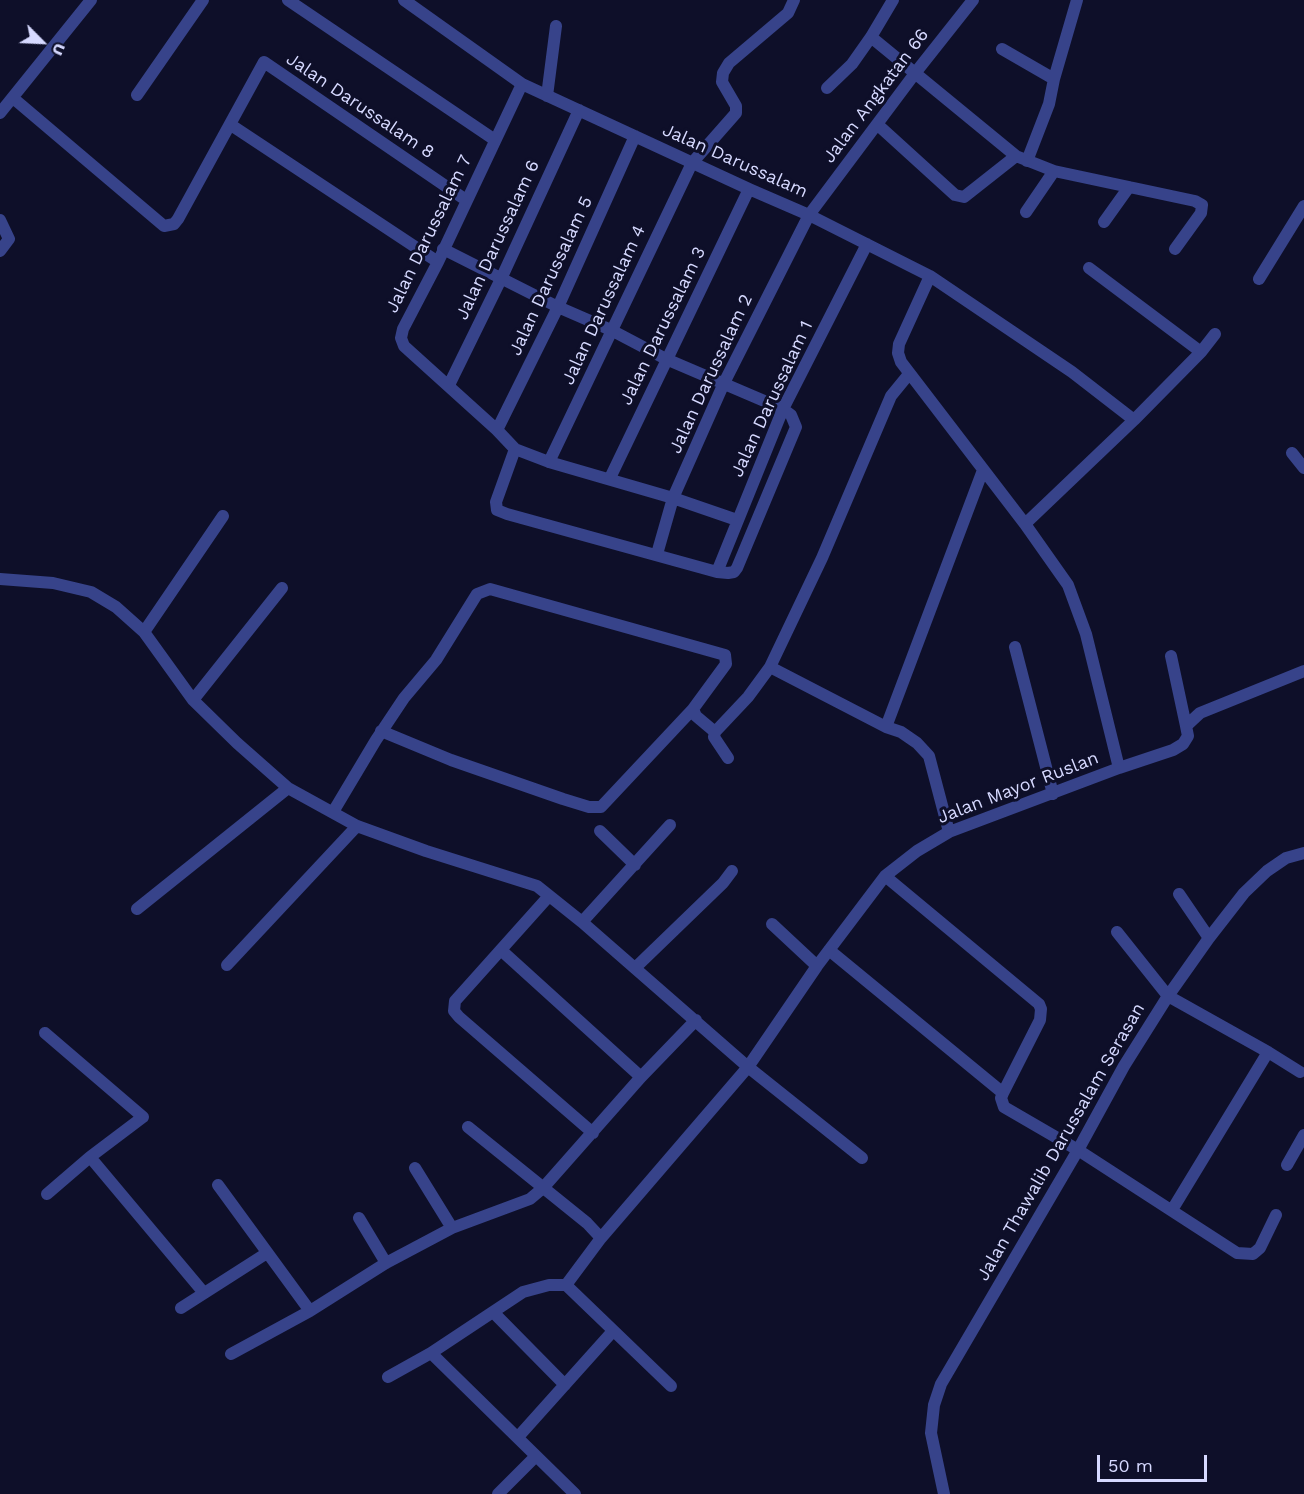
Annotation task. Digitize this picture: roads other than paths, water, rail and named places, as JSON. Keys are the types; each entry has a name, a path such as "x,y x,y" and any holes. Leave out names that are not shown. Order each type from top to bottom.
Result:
{"street":[{"path":"0,113 91,0"},
{"path":"138,95 202,0"},
{"path":"288,0 495,140"},
{"name":"Jalan Darussalam","path":"404,0 522,84 749,189 809,214 930,276 1072,372 1134,420"},
{"name":"Jalan Darussalam 4","path":"549,462 692,163 736,113 736,106 722,82 723,73 729,63 788,13 794,0"},
{"path":"827,88 852,64 893,0"},
{"name":"Jalan Angkatan 66","path":"809,214 973,0"},
{"path":"878,125 956,195 963,197 1021,159 1049,104 1077,0"},
{"path":"547,96 556,26"},
{"path":"871,37 1021,159 1054,171 1195,201 1202,205 1201,213 1175,249"},
{"path":"1002,49 1054,80"},
{"name":"Jalan Darussalam 8","path":"231,125 264,62 466,200"},
{"name":"Jalan Darussalam 7","path":"522,84 438,262 403,329 401,338 404,346 449,385 515,449 549,462 610,478 737,520"},
{"path":"13,98 164,226 174,224 231,125 438,262"},
{"name":"Jalan Darussalam 6","path":"449,385 579,110"},
{"name":"Jalan Darussalam 5","path":"497,430 558,307 635,136"},
{"path":"1026,212 1054,171"},
{"path":"1104,222 1129,188"},
{"name":"Jalan Darussalam 3","path":"610,478 749,189"},
{"path":"1259,279 1304,206"},
{"name":"Jalan Darussalam 2","path":"657,554 673,498 724,383 809,214"},
{"path":"0,220 9,239 0,251"},
{"name":"Jalan Darussalam 1","path":"717,572 783,409 867,244"},
{"path":"443,249 666,359 783,409 795,420 795,432 734,572 717,572 497,510 496,502 515,449"},
{"path":"1089,268 1201,352"},
{"path":"930,276 899,344 898,354 909,374 1068,585 1078,609 1119,768"},
{"path":"1024,524 1134,420 1201,352 1215,333"},
{"path":"728,758 714,737 715,732 748,697 770,667 822,558 891,396 909,374"},
{"path":"1292,453 1304,468"},
{"path":"886,727 983,470"},
{"path":"144,632 223,516"},
{"path":"0,579 53,583 91,592 117,606 144,632 193,700 288,788 357,826 426,851 537,886 582,922 748,1066 862,1158"},
{"path":"193,700 282,588"},
{"path":"333,812 381,731 404,698 436,660 477,594 490,589 725,655 726,664 693,709 601,807 589,807 552,795 451,760 381,731"},
{"path":"1015,647 1053,794"},
{"path":"1171,656 1186,726"},
{"path":"770,667 886,727 901,732 917,743 928,756 949,832"},
{"name":"Jalan Mayor Ruslan","path":"566,1285 601,1238 748,1066 817,966 885,876 917,851 949,832 1173,750 1183,744 1188,736 1186,726 1200,713 1304,670"},
{"path":"693,709 696,716 715,732"},
{"path":"136,909 288,788"},
{"path":"582,922 670,825"},
{"path":"227,965 357,826"},
{"path":"600,831 635,865"},
{"name":"Jalan Thawalib Darussalam Serasan","path":"944,1494 931,1433 934,1404 941,1384 1078,1150 1124,1066 1168,996 1244,893 1267,871 1286,858 1304,853"},
{"path":"635,969 723,883 732,870"},
{"path":"885,876 1039,1004 1042,1014 1040,1020 1003,1093 1001,1098 1004,1107 1078,1150 1237,1253 1253,1254 1260,1248 1276,1215"},
{"path":"1179,894 1209,938"},
{"path":"549,896 455,1002 454,1011 593,1133"},
{"path":"772,924 817,966"},
{"path":"1117,932 1168,996 1300,1072"},
{"path":"829,950 1003,1093"},
{"path":"502,951 641,1077"},
{"path":"231,1354 309,1311 386,1263 452,1228 530,1198 543,1188 641,1077 696,1020"},
{"path":"45,1033 143,1117 90,1157 47,1194"},
{"path":"1172,1210 1268,1052"},
{"path":"468,1127 601,1238"},
{"path":"1287,1165 1304,1135"},
{"path":"90,1157 204,1293"},
{"path":"415,1168 452,1228"},
{"path":"218,1185 309,1311"},
{"path":"359,1218 386,1263"},
{"path":"181,1308 267,1253"},
{"path":"387,1377 431,1353 523,1292 549,1285 566,1285 671,1386"},
{"path":"493,1312 565,1386"},
{"path":"518,1437 613,1331"},
{"path":"431,1353 575,1494"},
{"path":"498,1494 536,1456"}]}
